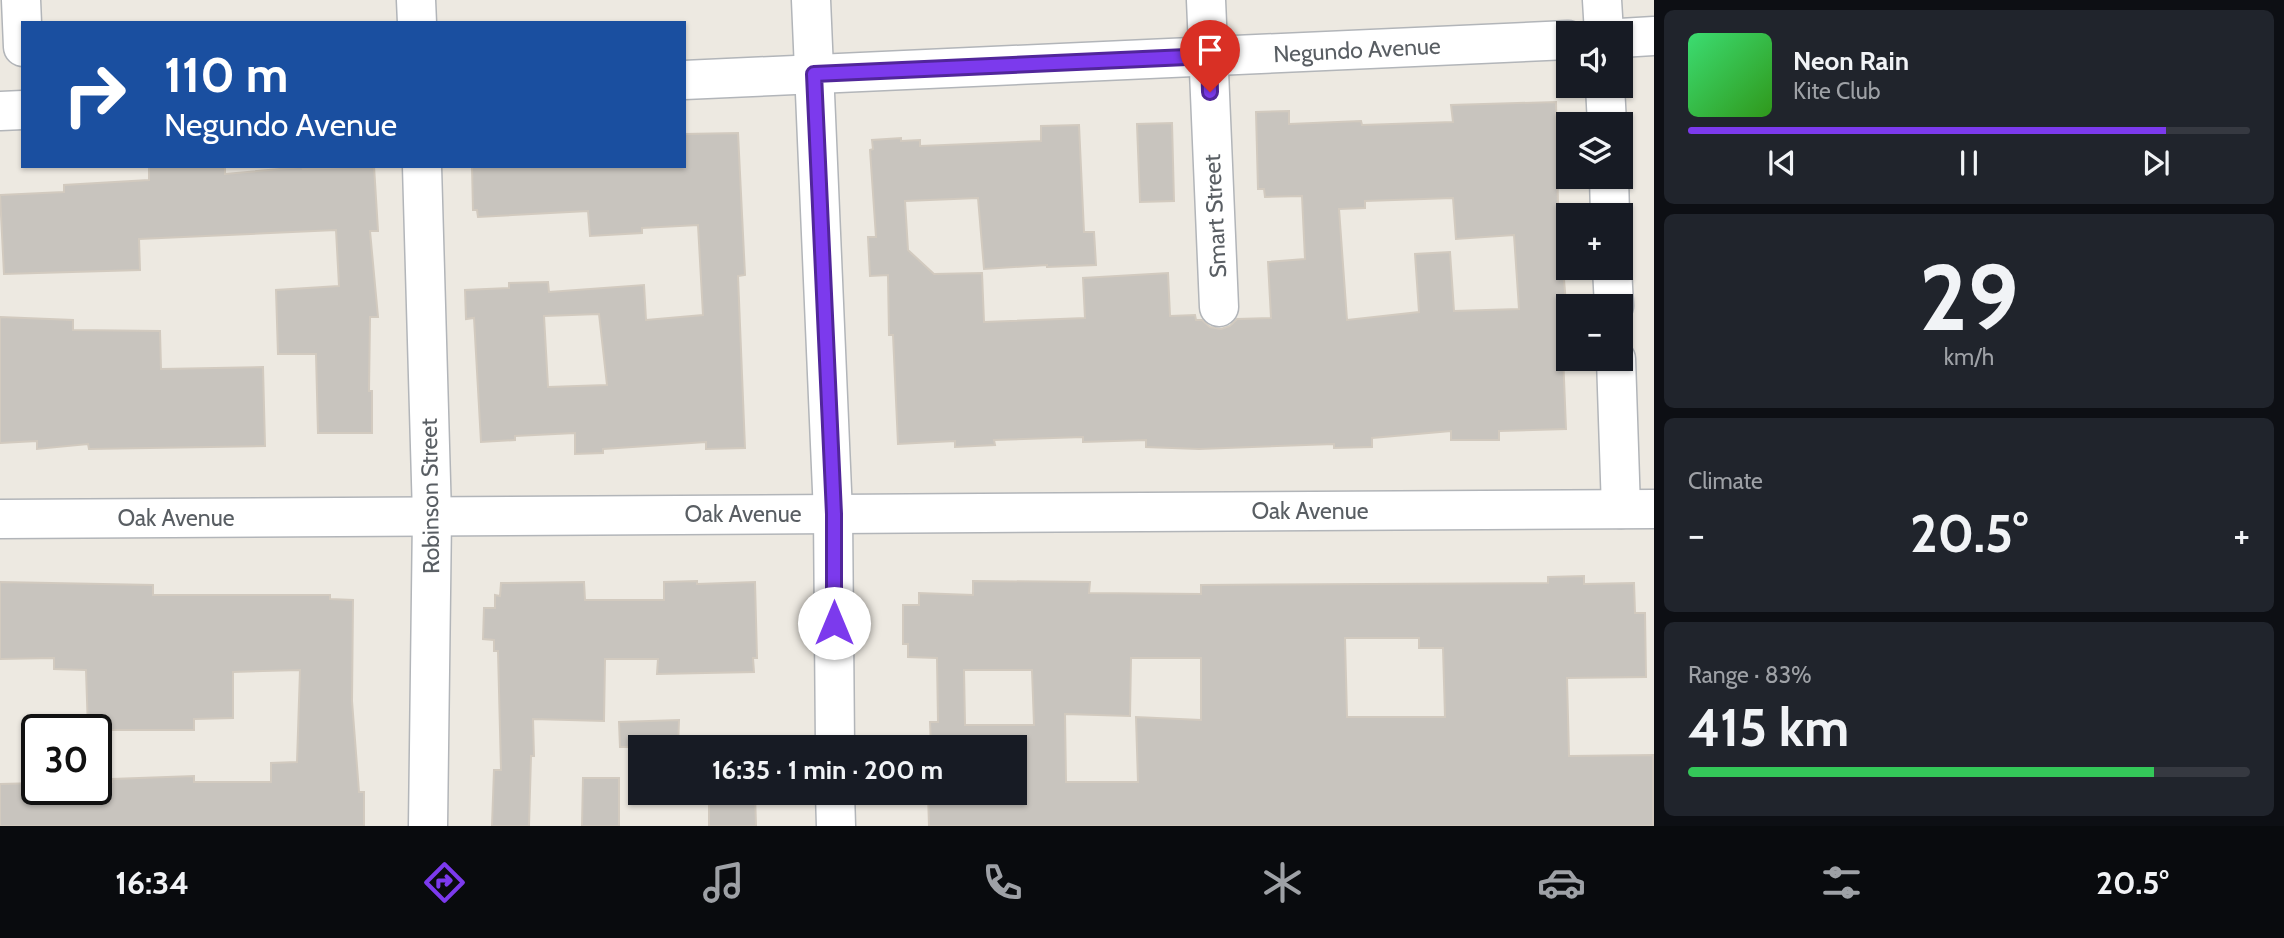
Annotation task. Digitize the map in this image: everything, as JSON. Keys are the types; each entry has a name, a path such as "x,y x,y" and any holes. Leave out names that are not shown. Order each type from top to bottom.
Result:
{"street":[{"path":"21,0 22,21"},
{"path":"416,0 417,21"},
{"path":"811,0 834,514 835,735"},
{"name":"Smart Street","path":"1206,0 1219,307"},
{"path":"1602,0 1603,21"},
{"path":"1633,37 1654,36"},
{"name":"Negundo Avenue","path":"686,80 1556,41"},
{"path":"0,111 21,110"},
{"name":"Robinson Street","path":"422,168 432,516 428,826"},
{"path":"1618,371 1638,509"},
{"name":"Oak Avenue","path":"0,519 1638,509"},
{"path":"835,805 835,826"}],"building":[{"path":"1556,102 1556,280 1564,280 1565,294 1556,294 1556,371 1564,371 1566,429 1499,431 1499,440 1451,440 1451,431 1372,438 1372,447 1334,448 1334,444 1199,449 1146,447 1146,440 1083,442 1083,437 994,440 995,445 955,447 955,441 898,444 893,335 889,335 888,275 870,276 868,237 876,237 870,150 873,149 872,140 920,140 920,146 1041,141 1041,126 1079,125 1084,232 1094,232 1096,265 984,269 978,198 905,201 908,250 934,274 982,273 984,322 1085,318 1083,278 1168,273 1170,316 1195,315 1196,320 1221,329 1230,326 1237,319 1271,318 1268,262 1305,259 1302,196 1265,197 1264,189 1258,189 1256,112 1289,111 1289,124 1361,121 1362,125 1453,122 1451,105","holes":["1453,198 1456,239 1514,235 1519,309 1454,311 1450,252 1415,254 1419,312 1347,320 1339,209 1365,208 1365,201"]},
{"path":"1172,123 1174,201 1140,202 1137,124"},
{"path":"738,133 745,275 738,276 745,448 706,449 706,442 603,449 603,453 575,454 575,433 515,436 515,440 481,442 474,318 466,319 465,290 509,288 509,283 548,282 549,292 644,285 646,320 703,315 698,225 642,228 642,233 590,236 588,211 478,217 477,210 473,210 472,168 686,168 686,134","holes":["599,314 607,385 548,387 544,316"]},
{"path":"149,168 225,168 225,174 291,168 374,168 378,231 370,231 378,317 370,317 369,391 372,391 372,433 318,433 316,354 278,354 276,290 339,286 336,230 139,239 140,270 4,274 0,195 64,192 64,185 149,180"},
{"path":"0,317 73,320 73,330 160,331 161,369 263,367 265,446 89,449 88,444 37,449 37,441 0,443"},
{"path":"1584,576 1584,584 1634,583 1635,613 1645,613 1646,677 1567,678 1569,756 1653,755 1653,826 929,826 928,805 1027,805 1027,735 931,735 930,722 938,722 937,658 908,657 908,644 903,644 903,605 919,605 919,593 973,595 973,581 1090,582 1089,593 1201,594 1201,585 1548,583 1548,577","holes":["1345,638 1419,638 1419,648 1443,648 1445,717 1347,717","1131,658 1201,658 1201,720 1136,717 1138,782 1066,782 1065,714 1130,716","964,670 1032,670 1034,725 965,725"]},
{"path":"697,581 697,584 755,582 757,658 753,658 754,672 657,674 658,659 605,659 604,721 533,719 534,756 531,756 529,826 492,826 494,770 501,770 498,651 494,651 494,640 483,639 484,608 495,608 495,595 500,596 501,583 584,582 585,600 664,600 664,582"},
{"path":"0,582 153,585 153,595 330,595 330,599 353,600 352,701 359,792 364,792 364,826 0,826 0,784 21,783 21,805 112,805 112,779 194,776 194,782 271,782 271,763 297,762 300,670 233,672 233,718 194,719 194,730 112,730 112,714 87,714 86,670 54,669 54,658 0,659"},
{"path":"679,720 678,735 628,735 628,747 620,747 619,722"},
{"path":"583,778 619,778 619,826 582,826"},
{"path":"709,805 755,805 756,826 709,826"}],"route":[{"path":"834,623 834,514 814,74 1209,56 1210,92"}]}
